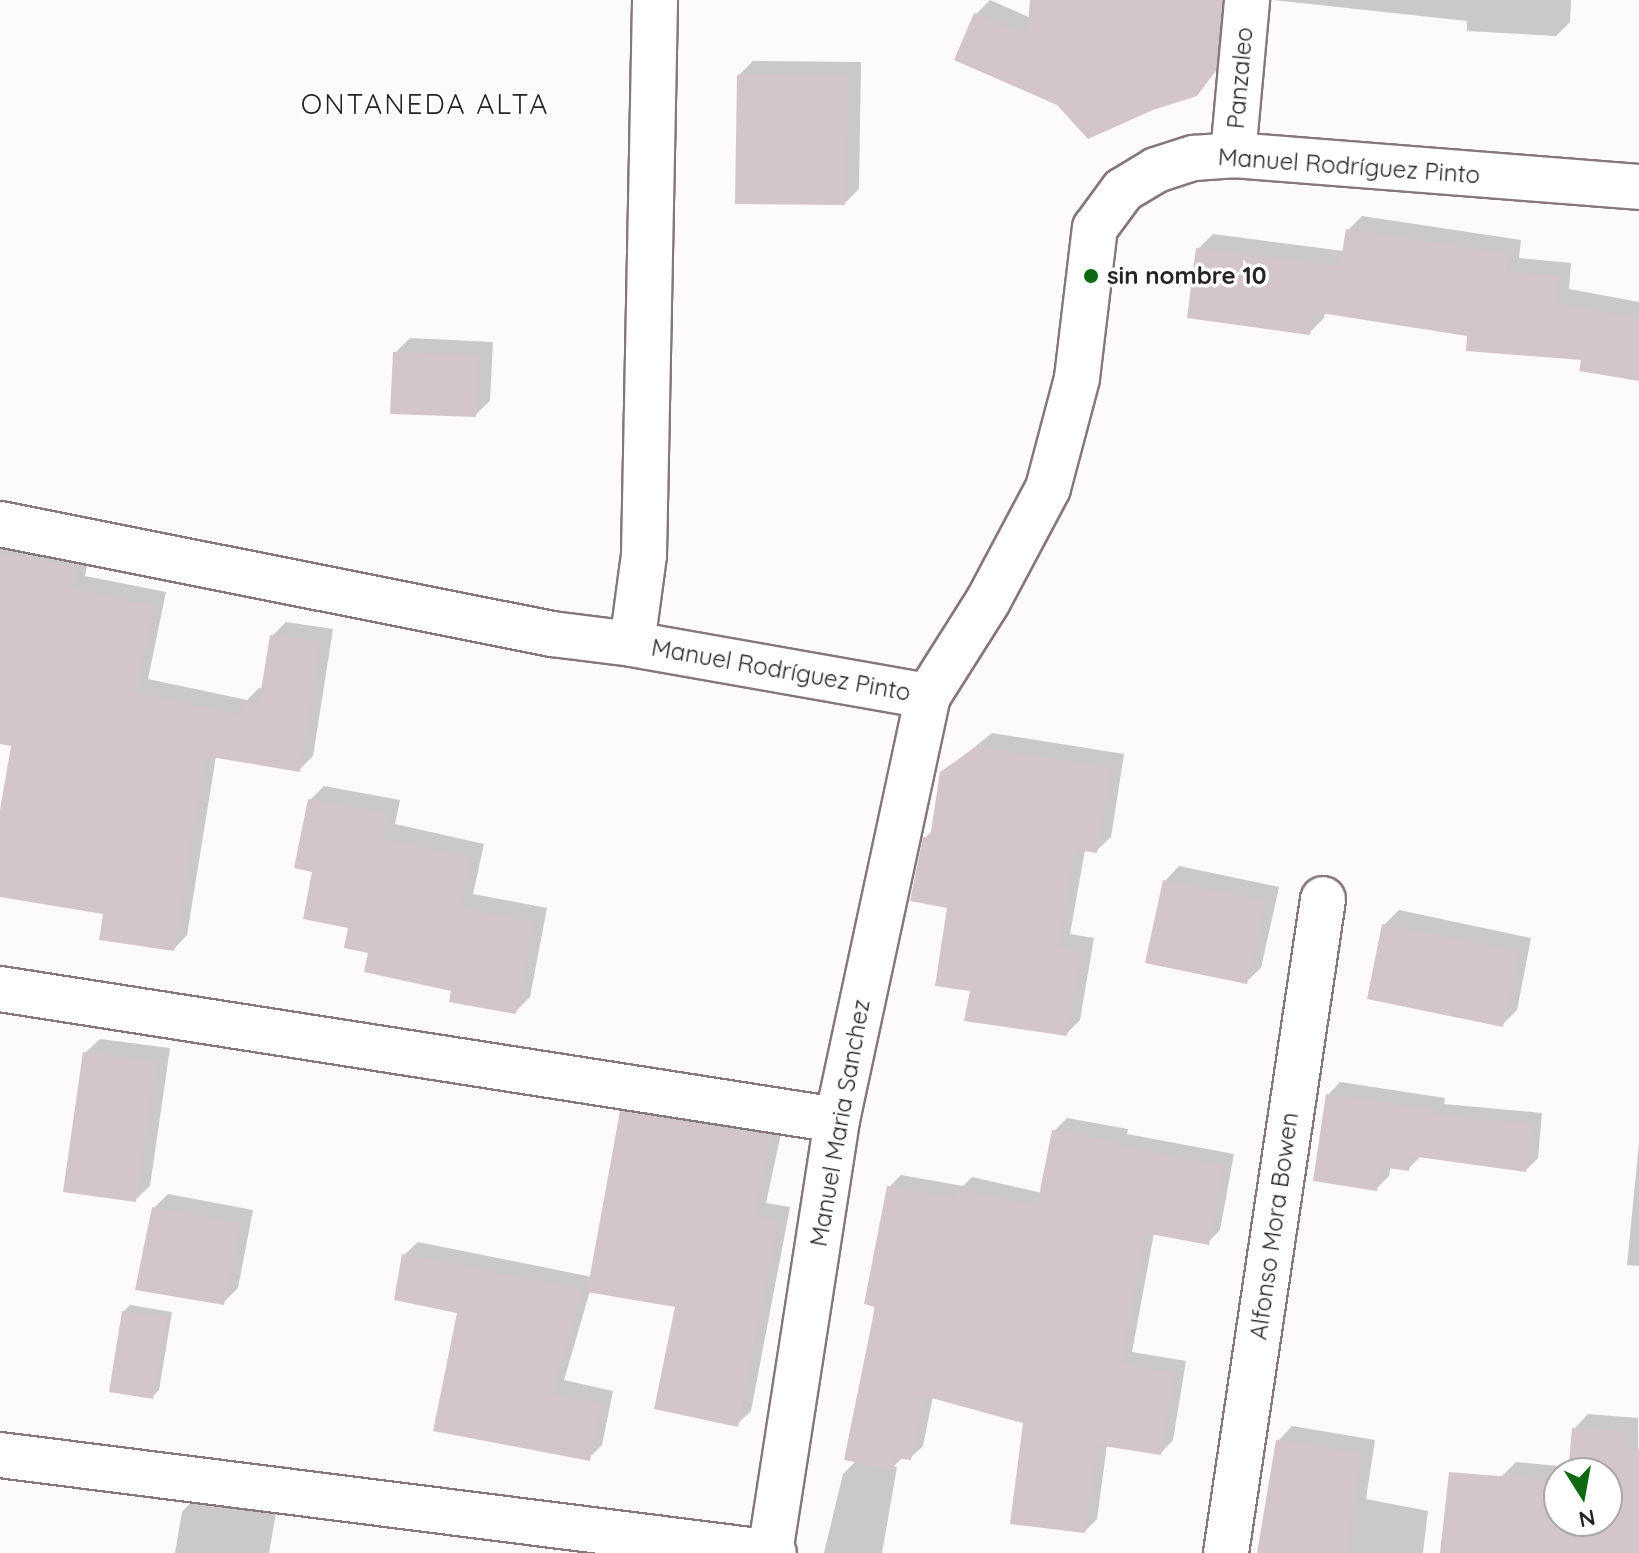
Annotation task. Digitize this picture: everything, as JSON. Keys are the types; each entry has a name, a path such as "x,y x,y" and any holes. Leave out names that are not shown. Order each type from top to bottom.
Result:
{"street":[{"path":"632,644 644,555 655,0"},
{"name":"Panzaleo","path":"1233,155 1247,0"},
{"name":"Manuel Rodríguez Pinto","path":"0,524 552,634 632,644 928,696 988,601 1048,488 1077,378 1095,228 1123,190 1156,170 1194,158 1233,155 1639,187"},
{"name":"Manuel Maria Sanchez","path":"772,1553 837,1120 928,696"},
{"name":"Alfonso Mora Bowen","path":"1226,1553 1323,899"},
{"path":"0,989 837,1120"},
{"path":"0,1455 772,1553"}],"building":[{"path":"1030,0 1222,0 1215,72 1197,96 1153,110 1088,139 1057,105 954,60 974,13 1027,36"},
{"path":"737,75 848,76 845,205 735,204"},
{"path":"1346,229 1507,254 1506,271 1558,276 1555,303 1639,319 1639,381 1579,371 1581,360 1466,351 1467,336 1314,312 1310,335 1187,318 1196,248 1340,266"},
{"path":"393,352 479,355 476,417 390,414"},
{"path":"0,553 77,568 72,589 154,606 136,693 241,715 243,701 259,703 270,635 320,642 300,772 205,756 174,951 99,940 103,914 0,897 0,810 11,746 0,744"},
{"path":"976,747 1111,768 1097,853 1075,850 1057,948 1081,952 1067,1036 964,1021 970,991 935,986 947,908 910,901 923,837 930,838 940,772"},
{"path":"308,799 387,814 382,839 470,858 460,908 533,922 516,1014 449,1002 451,991 364,972 368,953 344,948 348,928 303,919 312,872 294,868"},
{"path":"1163,880 1265,901 1247,984 1145,963"},
{"path":"1382,924 1518,952 1503,1027 1367,999"},
{"path":"83,1052 156,1062 136,1202 63,1192"},
{"path":"1326,1094 1434,1110 1433,1115 1531,1124 1526,1172 1411,1156 1409,1171 1381,1167 1377,1191 1313,1181"},
{"path":"620,1111 771,1137 754,1216 778,1220 738,1427 654,1409 675,1307 587,1292"},
{"path":"1052,1130 1117,1142 1116,1146 1223,1166 1209,1245 1145,1233 1121,1364 1174,1373 1161,1455 1097,1445 1085,1533 1010,1524 1023,1423 924,1396 911,1460 894,1458 892,1470 844,1460 875,1307 864,1304 887,1186 955,1199 957,1189 1037,1206"},
{"path":"152,1207 240,1224 224,1305 135,1290"},
{"path":"402,1254 582,1290 552,1394 601,1404 590,1461 433,1431 457,1313 394,1300"},
{"path":"122,1311 167,1318 153,1399 109,1392"},
{"path":"1572,1428 1624,1432 1623,1448 1639,1450 1639,1553 1440,1553 1449,1472 1543,1480 1543,1537 1623,1537 1623,1457 1569,1457"},
{"path":"1276,1440 1362,1454 1346,1553 1257,1553"}],"place":[{"name":"sin nombre 10","path":"1091,276"}],"district":[{"name":"ONTANEDA ALTA","path":"425,104"}]}
